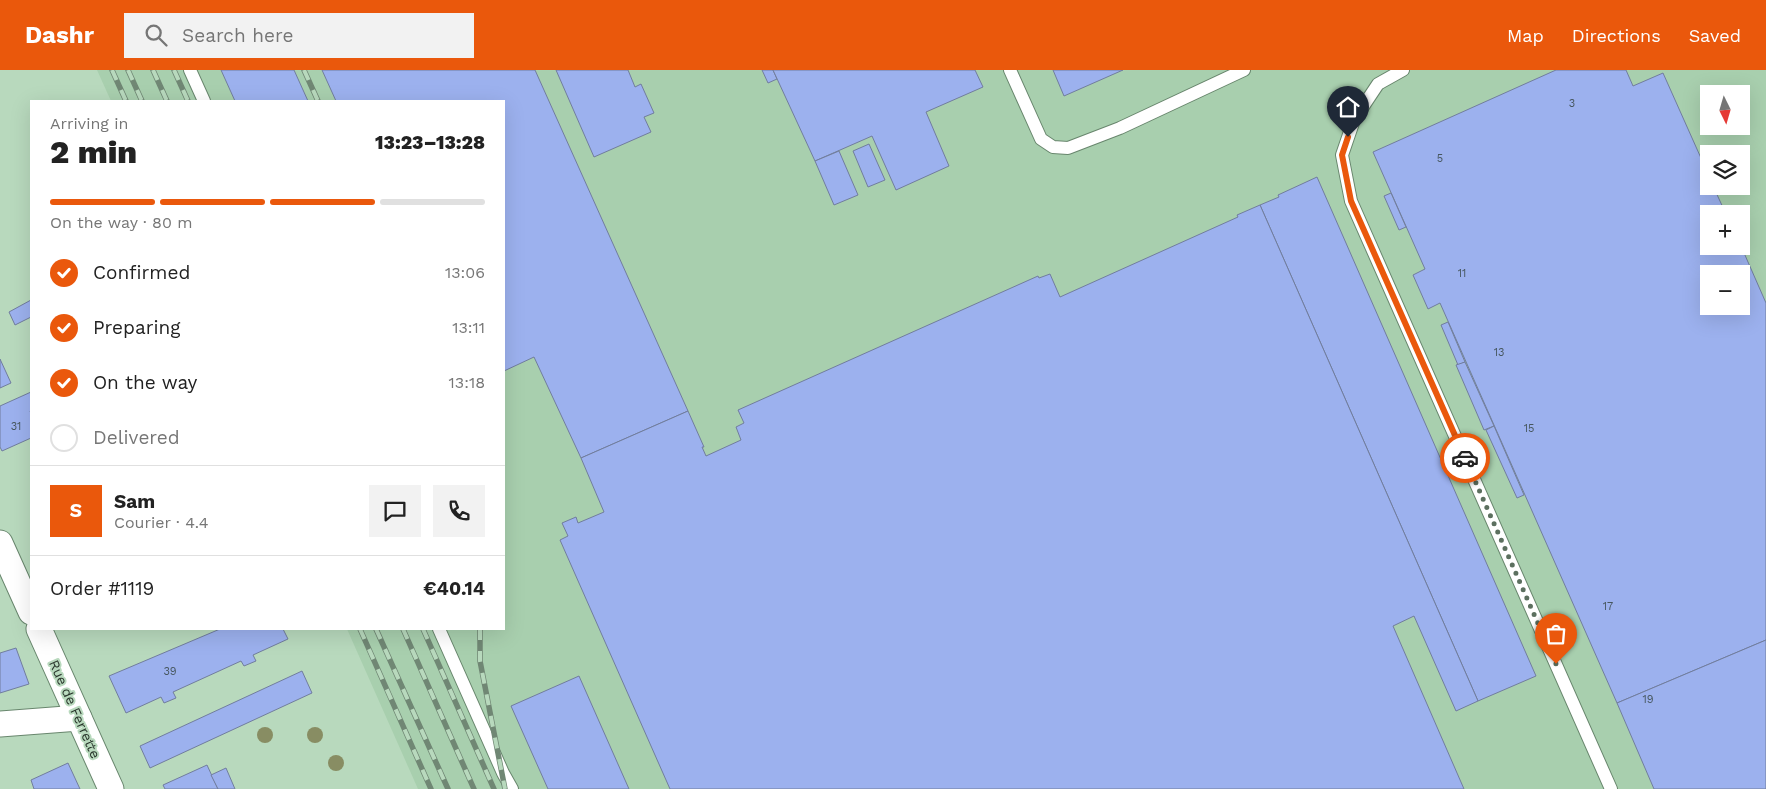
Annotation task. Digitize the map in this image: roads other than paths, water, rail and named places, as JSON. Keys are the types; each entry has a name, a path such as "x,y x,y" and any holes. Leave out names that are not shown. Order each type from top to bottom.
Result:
{"street":[{"path":"0,543 30,610"},
{"name":"Rue de Ferrette","path":"39,630 111,789"},
{"path":"0,724 79,718"}],"lane":[{"path":"190,70 204,100"},
{"path":"1010,70 1041,139 1053,148 1061,149 1120,128 1244,70"},
{"path":"1403,70 1378,84 1354,120 1342,155 1351,201 1611,789"},
{"path":"439,630 503,773 512,789"}],"railway":[{"path":"112,70 126,100"},
{"path":"128,70 142,100"},
{"path":"153,70 167,100"},
{"path":"174,70 188,100"},
{"path":"304,70 318,100"},
{"path":"360,630 431,789"},
{"path":"376,630 448,789"},
{"path":"403,630 474,789"},
{"path":"423,630 494,789"},
{"path":"480,630 480,661 505,789"}]}
